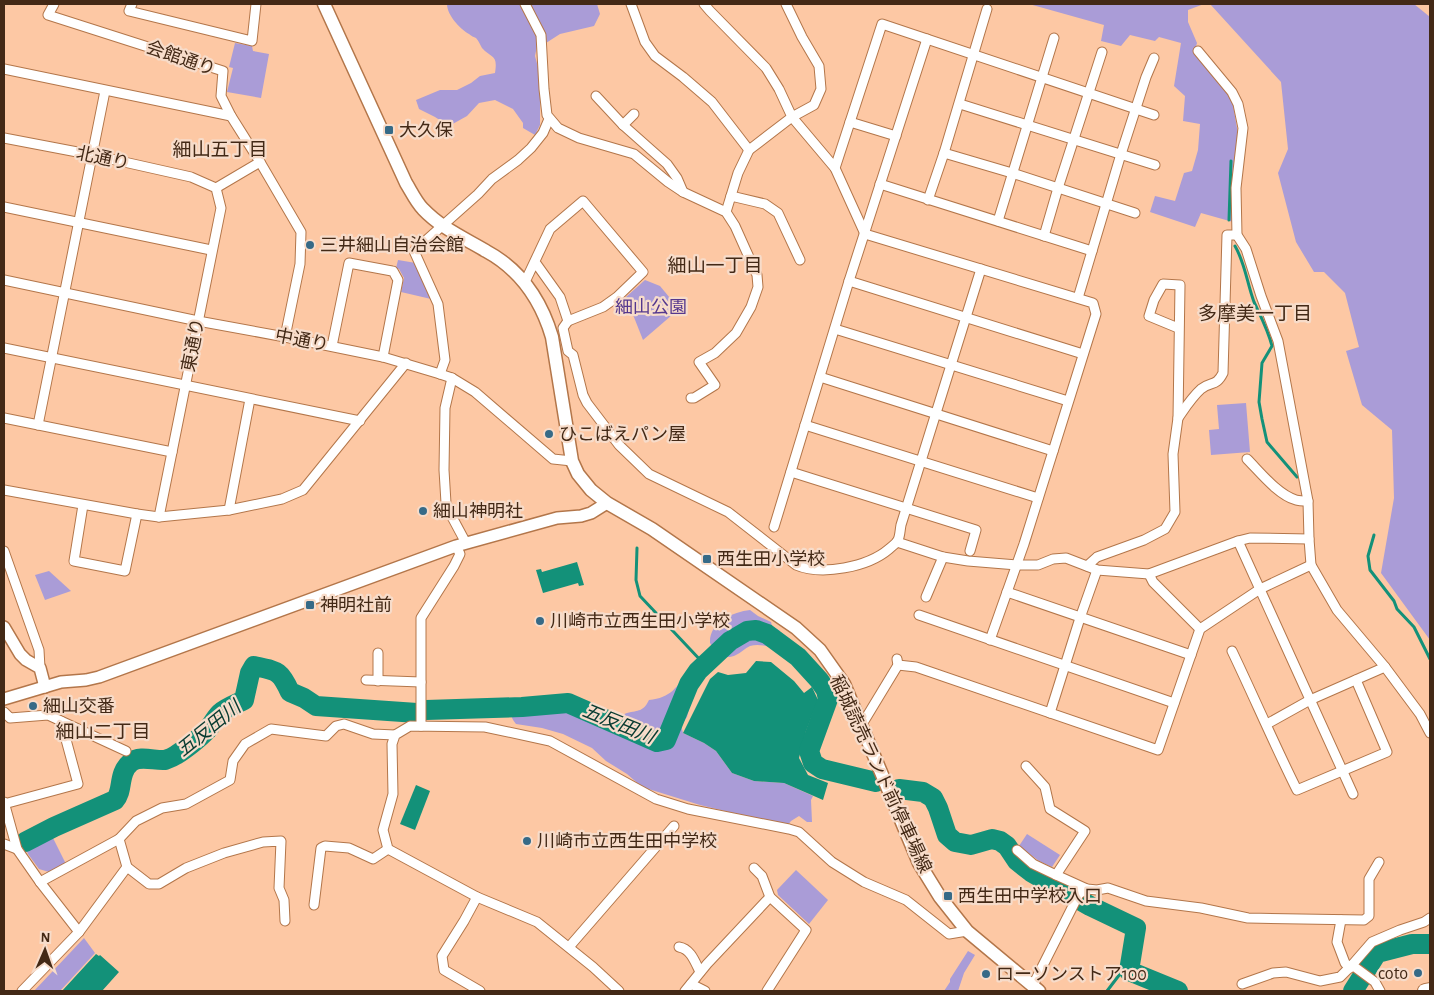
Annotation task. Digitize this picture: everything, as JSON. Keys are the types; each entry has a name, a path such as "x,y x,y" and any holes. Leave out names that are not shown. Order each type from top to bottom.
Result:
{"main road":[{"name":"稲城読売ランド前停車場線","path":"324,4 406,183 422,208 442,226 509,266 525,282 537,300 546,317 552,337 572,461 578,474 591,490 607,503 652,529 796,628 820,650 844,684 919,863 940,897 966,930 1036,988"},
{"path":"1425,991 1430,990"}],"street":[{"name":"会館通り","path":"54,4 48,15 223,71 221,96 231,116 301,232 300,264 285,336"},
{"path":"132,4 129,11 252,41 256,4"},
{"path":"525,4 541,35 544,89 549,119 558,128 579,138 634,154 683,192 726,212 735,226 757,275 758,287 751,307 736,333 715,353 699,362 715,385 691,398"},
{"path":"631,4 645,42 655,56 712,102 749,150"},
{"path":"704,4 766,68 779,89 792,117 835,168 865,234 1093,303 1096,314 1017,565 990,640"},
{"path":"726,212 738,173 749,150 792,117 814,105 821,88 819,66 786,4"},
{"path":"928,200 960,104 988,9"},
{"path":"835,168 882,24 1154,115"},
{"path":"998,221 1026,124 1054,38"},
{"path":"774,527 849,281 927,39"},
{"path":"1198,51 1232,92 1238,104 1243,128 1236,188 1237,235 1246,249 1278,341 1308,501 1308,539 1311,565 1337,610 1385,667 1420,714 1430,733"},
{"path":"1044,236 1102,52"},
{"path":"1078,298 1121,154 1154,58"},
{"path":"4,69 231,116"},
{"path":"38,425 105,91"},
{"path":"596,96 623,125 667,164 677,178 683,192"},
{"path":"960,104 1155,165"},
{"path":"623,125 634,114"},
{"path":"440,374 445,360 438,304 414,250 492,179 531,148 544,132 549,119"},
{"path":"850,122 896,136"},
{"name":"北通り","path":"4,138 93,155 191,177 216,188"},
{"path":"944,153 1135,213"},
{"path":"216,188 260,162"},
{"path":"880,184 1092,251"},
{"name":"東通り","path":"159,517 221,208 216,188"},
{"path":"731,196 765,204 778,213 800,260"},
{"path":"525,282 550,229 583,201 643,272 603,307 568,321 563,328 568,351 573,355 583,395 587,403 619,445 649,474 728,512 796,565 805,569 822,570 861,564 878,556 897,542 980,269"},
{"path":"4,207 212,250"},
{"path":"1178,418 1189,402 1203,388 1219,380 1223,373 1227,235 1237,235"},
{"path":"535,262 560,297 568,321"},
{"path":"332,346 349,263 393,271 398,280 383,357"},
{"name":"中通り","path":"4,280 198,321 285,336 406,363 452,378 487,401 553,459 572,461"},
{"path":"849,281 1083,354"},
{"path":"1087,566 1097,557 1144,540 1165,529 1175,512 1173,454 1178,418 1180,285 1163,284 1154,300 1149,316 1178,328"},
{"path":"835,329 1068,401"},
{"path":"4,348 360,421"},
{"path":"4,490 159,517 229,510 282,499 303,490 406,363"},
{"path":"820,377 1053,451"},
{"path":"421,726 421,618 454,566 460,554 461,544 446,503 444,470 445,408 452,378"},
{"path":"229,510 250,399"},
{"path":"4,418 172,452"},
{"path":"805,426 1038,498"},
{"path":"1247,459 1282,493 1297,501 1308,501"},
{"path":"791,472 976,530 970,551"},
{"path":"4,698 61,682 99,677 461,544 557,518 581,516 591,513 607,503"},
{"path":"83,504 74,561 124,571 137,514"},
{"path":"897,542 943,557 968,561 1038,565 1053,559 1066,558 1097,570 1149,574 1250,538 1308,539"},
{"path":"1238,541 1353,794"},
{"path":"4,551 39,650 40,668 45,687"},
{"path":"926,597 943,557"},
{"path":"861,726 898,662 1158,750 1200,629 1260,589 1311,565"},
{"path":"1050,713 1064,665 1097,570"},
{"path":"1149,574 1153,582 1200,629"},
{"path":"1007,592 1191,655"},
{"path":"919,615 1174,703"},
{"path":"4,627 20,654 40,668"},
{"path":"1232,651 1297,790 1387,752 1356,680"},
{"path":"378,653 378,681"},
{"path":"1267,724 1310,700 1385,667"},
{"path":"366,680 421,682"},
{"path":"4,712 10,718 48,715 126,751"},
{"path":"61,721 78,784 4,803 17,849 79,932"},
{"path":"40,882 119,839 136,821 162,808 186,804 230,780 233,761 246,744 272,729 326,736 336,726 344,724 373,734 395,735 410,726 485,727 550,741 656,799 688,809 799,832 832,862 864,882 906,900 949,934 966,930"},
{"path":"395,735 392,744 393,794 383,830 388,849 477,897 537,922 594,967 619,991"},
{"path":"1026,766 1046,787 1050,809 1085,831 1056,875"},
{"path":"569,948 674,826"},
{"path":"119,839 127,867 148,884 158,884 186,868 224,853 263,842 282,841 279,888 284,900 284,921"},
{"path":"4,844 17,849"},
{"path":"314,905 320,848 325,846 348,848 374,860 388,849"},
{"path":"1017,850 1033,864 1087,889 1108,888 1146,901 1201,908 1248,918 1364,920 1369,916 1369,879 1379,862"},
{"path":"22,991 79,932 127,867"},
{"path":"754,868 762,876 770,897 806,930 767,991"},
{"path":"1036,988 1078,898 1087,889"},
{"path":"477,897 442,956 442,960 444,970 480,991"},
{"path":"685,991 700,972 770,897"},
{"path":"1242,984 1273,973 1286,972 1320,981 1340,977 1372,942 1430,918"},
{"path":"1341,920 1337,942 1345,963 1375,982 1380,991"},
{"path":"679,947 686,948 700,972"},
{"path":"691,984 705,991"}],"green space":[{"path":"447,4 597,4 600,14 594,26 560,34 546,43 537,46 535,56 540,75 540,125 535,135 523,128 523,123 513,109 495,100 479,103 467,116 449,126 419,109 416,100 440,90 457,90 480,76 495,73 495,60 482,48 476,38 465,32 458,25 449,13"},
{"path":"1029,4 1204,4 1188,10 1188,22 1197,43 1194,53 1232,99 1238,134 1233,222 1201,213 1195,227 1150,212 1155,196 1175,201 1184,173 1192,171 1198,150 1200,124 1183,121 1185,96 1174,86 1181,43 1159,37 1155,41 1130,35 1121,46 1101,41 1104,25"},
{"path":"1210,4 1414,4 1430,17 1430,640 1381,573 1394,498 1392,430 1362,405 1346,351 1359,347 1345,293 1324,272 1314,272 1296,242 1278,173 1288,149 1281,82"},
{"path":"235,43 252,46 253,51 269,54 261,98 227,92 233,68 229,67"},
{"path":"398,260 416,263 431,299 401,292 404,278 399,269 396,268"},
{"name":"細山公園","path":"645,280 660,286 679,309 643,340 626,297"},
{"path":"1246,403 1250,452 1211,455 1209,430 1219,429 1217,405"},
{"path":"49,571 71,591 45,600 35,575"},
{"path":"750,610 771,622 772,626 780,631 778,633 780,636 770,647 752,645 732,657 721,655 710,643 713,629 723,619 736,613"},
{"path":"689,670 704,674 691,701 687,717 681,725 683,733 716,751 732,773 754,781 784,783 813,796 811,800 812,822 807,822 799,816 787,826 700,805 642,787 627,774 606,761 592,748 563,734 516,724 512,717 512,703 555,701 560,699 617,721 626,714 643,709 649,700 663,697 673,691"},
{"path":"51,834 66,864 49,872 39,869 25,847"},
{"path":"1027,834 1060,855 1052,867 1039,861 1019,846"},
{"path":"796,870 828,900 809,924 778,895 777,890"},
{"path":"84,938 95,953 60,991 34,991"},
{"path":"968,951 975,955 964,973 958,991 944,991 950,979"}],"water":[{"path":"577,562 584,585 579,586 578,583 543,593 536,570 541,569 542,572"},
{"path":"756,661 771,662 794,681 804,693 812,687 818,700 806,731 799,758 808,775 828,783 823,800 784,783 754,781 732,773 716,751 683,733 710,679 718,672 728,675 746,673"},
{"path":"416,785 430,791 415,830 400,824"},
{"path":"96,954 100,955 119,972 102,991 62,991"}],"waterway":[{"path":"1229,220 1231,161"},
{"path":"1235,246 1244,266 1254,302 1272,346 1262,363 1259,402 1267,442 1297,477"},
{"path":"1374,535 1368,556 1370,570 1394,601 1397,609 1414,627 1430,659"},
{"path":"637,548 636,580 640,596 704,664"},
{"name":"五反田川","path":"426,710 522,707 568,703 657,742 666,740 689,684 698,671 730,641 747,631 756,630 767,634 798,657 826,690 828,699 809,751 813,763 822,769 876,782"},
{"name":"五反田川","path":"25,842 115,800 118,796 124,772 131,762 139,759 165,760 175,756 192,744 208,729 220,713 244,700 250,673 254,666 277,673 283,679 290,692 316,706 417,713"},
{"name":"五反田川","path":"899,789 923,792 933,798 947,835 955,842 971,845 992,839 1000,841 1007,846 1017,861 1031,872 1090,906 1136,928 1129,971 1178,991"},
{"name":"五反田川","path":"1353,991 1377,953 1412,944 1430,944"},
{"path":"1107,991 1120,974 1129,971"}],"place":[{"name":"大久保","path":"389,130"},
{"name":"三井細山自治会館","path":"310,245"},
{"name":"ひこばえパン屋","path":"549,434"},
{"name":"細山神明社","path":"423,511"},
{"name":"西生田小学校","path":"707,559"},
{"name":"神明社前","path":"310,605"},
{"name":"川崎市立西生田小学校","path":"540,621"},
{"name":"細山交番","path":"33,706"},
{"name":"川崎市立西生田中学校","path":"527,841"},
{"name":"西生田中学校入口","path":"948,896"},
{"name":"coto","path":"1418,973"},
{"name":"ローソンストア100","path":"986,974"}],"district":[{"name":"細山五丁目","path":"220,149"},
{"name":"細山一丁目","path":"715,265"},
{"name":"多摩美一丁目","path":"1255,313"},
{"name":"細山二丁目","path":"103,731"}]}
